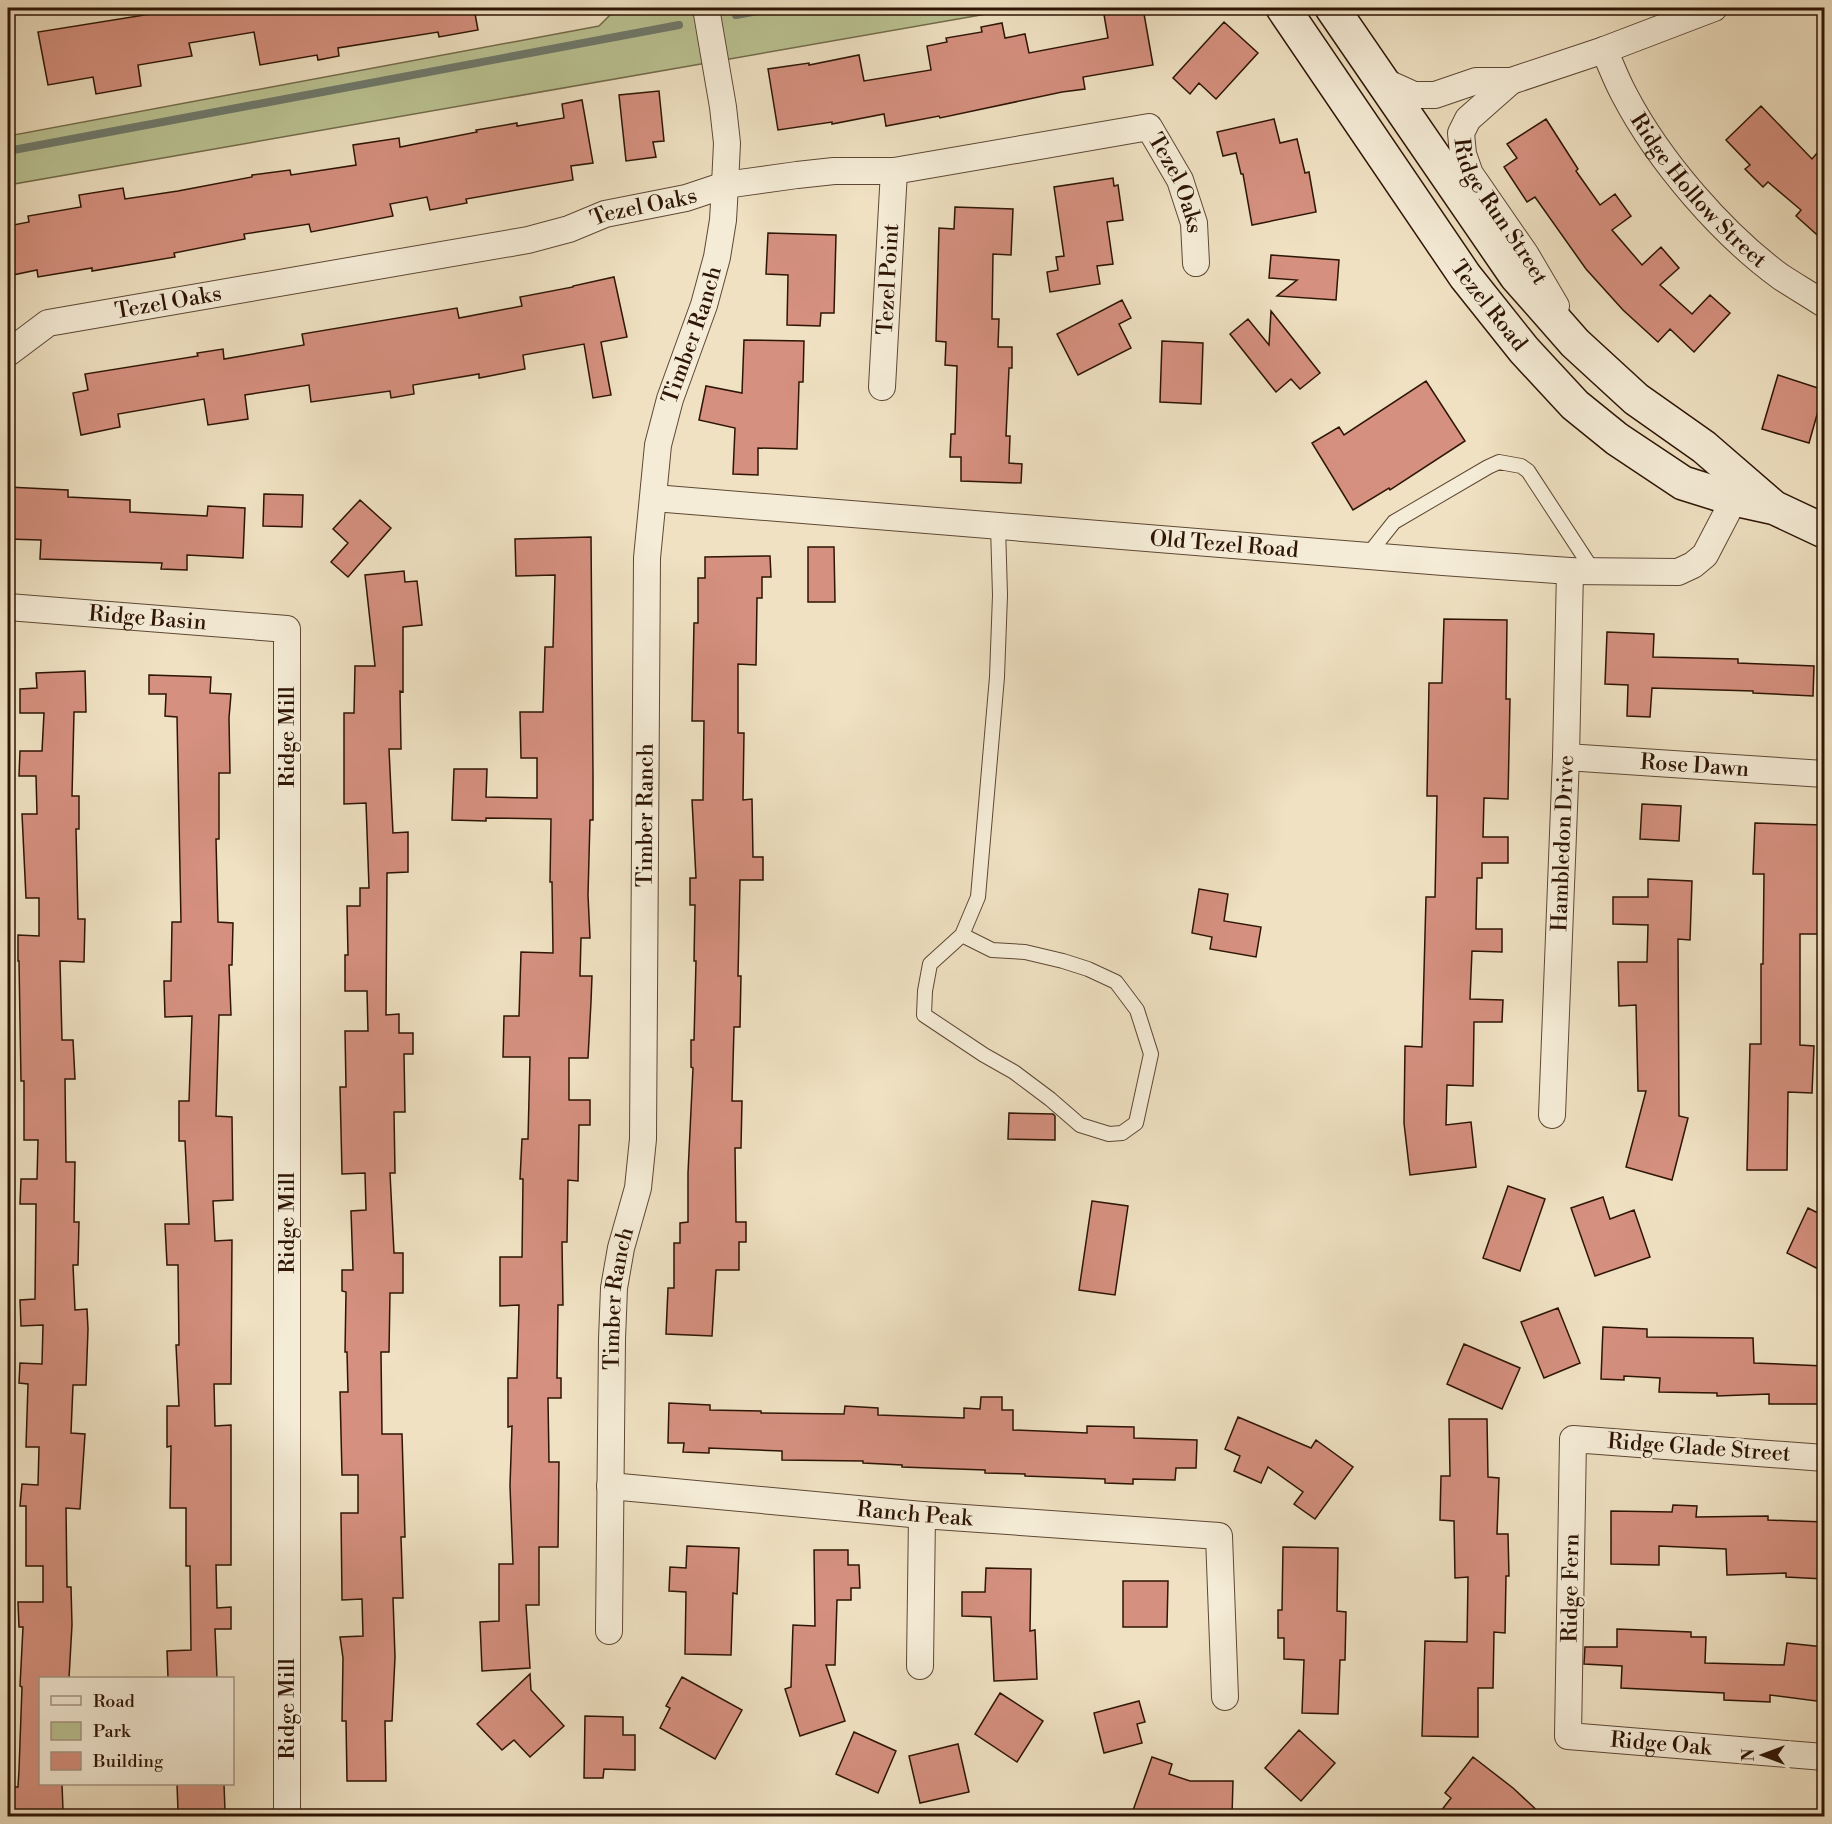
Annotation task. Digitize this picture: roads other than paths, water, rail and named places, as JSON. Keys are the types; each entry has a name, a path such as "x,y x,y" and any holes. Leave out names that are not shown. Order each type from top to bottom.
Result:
{"main road":[{"name":"Tezel Road","path":"1283,8 1465,276 1524,350 1575,405 1617,439 1683,483 1739,490 1824,531"},
{"name":"Tezel Road","path":"1332,8 1516,276 1582,349 1636,399 1704,447 1739,490"}],"street":[{"name":"Timber Ranch","path":"609,1630 612,1339 615,1288 621,1248 638,1188 643,1139 647,558 657,445 670,399 704,305 717,257 723,220 727,143 706,8"},
{"name":"Ridge Run Street","path":"1381,80 1414,95 1435,95 1476,81 1511,81 1604,50 1714,8"},
{"name":"Ridge Hollow Street","path":"1604,50 1625,96 1658,150 1706,208 1743,244 1781,276 1824,304"},
{"name":"Ridge Run Street","path":"1511,81 1468,119 1461,133 1463,154 1470,174 1526,255 1582,349"},
{"name":"Tezel Oaks","path":"8,353 48,323 528,240 569,229 605,214 686,198 725,185 806,174 894,171 1149,127 1180,180 1194,223 1196,263"},
{"name":"Tezel Point","path":"882,387 894,171"},
{"name":"Old Tezel Road","path":"654,498 1367,556 1582,571 1678,572 1694,565 1705,555 1739,490"},
{"name":"Hambledon Drive","path":"1552,1115 1566,757 1582,571"},
{"name":"Ridge Basin","path":"8,607 287,629"},
{"name":"Ridge Mill","path":"287,629 287,1816"},
{"name":"Rose Dawn","path":"1566,757 1824,774"},
{"name":"Ridge Glade Street","path":"1573,1439 1824,1458"},
{"name":"Ridge Fern","path":"1568,1736 1573,1439"},
{"name":"Ranch Peak","path":"610,1486 922,1515 1220,1536 1225,1697"},
{"path":"920,1666 922,1515"},
{"name":"Ridge Oak","path":"1568,1736 1824,1757"}],"lane":[{"path":"1367,556 1394,522 1499,462 1521,466 1528,471 1582,571"},
{"path":"962,934 992,950 1025,952 1063,961 1116,982 1137,1010 1151,1054 1136,1123 1122,1133 1109,1134 1080,1125 1014,1072 924,1015 925,991 930,964 962,934 978,897 997,677 1000,595 998,526"}],"waterway":[{"path":"736,15 775,8"},
{"path":"8,151 679,25"}]}
